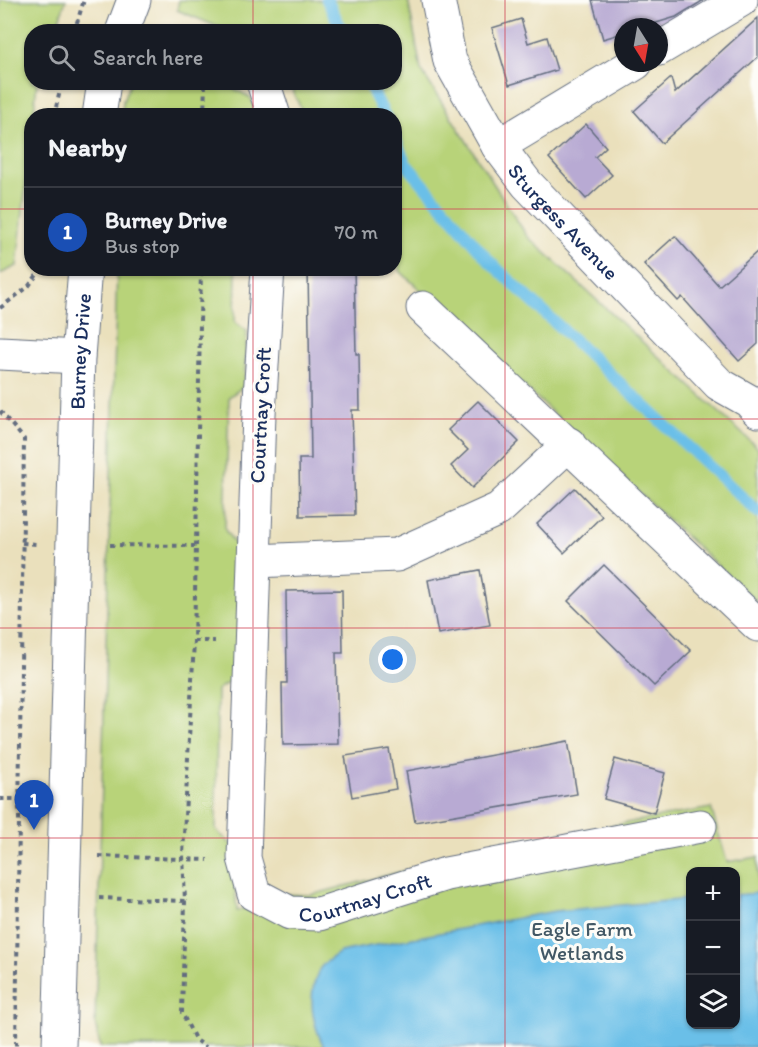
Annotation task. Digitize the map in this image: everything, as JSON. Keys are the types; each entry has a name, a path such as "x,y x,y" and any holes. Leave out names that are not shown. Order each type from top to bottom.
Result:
{"street":[{"name":"Sturgess Avenue","path":"438,0 450,61 498,146 527,184 719,384 755,402"},
{"path":"668,44 741,0"},
{"path":"498,146 621,72"},
{"path":"100,108 103,90"},
{"path":"266,90 271,108"},
{"name":"Burney Drive","path":"59,1047 78,357 84,276"},
{"name":"Courtnay Croft","path":"267,276 258,414 245,861 254,894 290,913 319,914 446,874 700,826"},
{"path":"423,308 758,625"},
{"path":"0,353 78,357"},
{"path":"255,561 397,555 500,509 569,444"}],"path":[{"path":"76,24 84,0"},
{"path":"56,108 60,90"},
{"path":"204,108 205,90"},
{"path":"0,308 28,287 36,276"},
{"path":"201,276 196,546 183,859 185,901 182,1013 195,1039 206,1047"},
{"path":"0,411 24,439 16,1047"},
{"path":"100,545 196,546"},
{"path":"64,854 245,861"},
{"path":"90,897 185,901"}],"green space":[{"path":"0,0 66,0 57,24 24,24 24,90 36,90 34,108 24,108 24,202 17,266 0,274"},
{"path":"179,0 408,0 421,70 527,236 758,448 758,603 402,273 402,108 301,108 292,90 402,90 402,24 211,24 177,10"},
{"path":"128,90 237,90 251,98 254,108 123,108"},
{"name":"Eagle Farm Wetlands","path":"117,276 236,276 235,322 247,331 244,386 229,397 225,530 243,555 236,677 217,690 216,830 232,845 237,911 281,894 311,895 511,843 711,808 727,862 758,857 758,1047 100,1047 95,1022"}],"water":[{"path":"758,893 758,1047 324,1047 316,1028 312,1009 315,980 323,965 340,952 555,911 686,899 686,1029 740,1029 740,895"}],"building":[{"path":"592,0 704,0 668,19 614,18 614,36 603,39"},
{"path":"758,18 758,57 662,143 634,111 671,78 675,93"},
{"path":"521,19 528,43 547,37 557,70 509,85 492,28"},
{"path":"586,124 606,147 595,157 612,175 586,199 549,158"},
{"path":"675,236 719,286 758,251 758,344 739,361 682,297 678,301 644,264"},
{"path":"308,276 354,276 360,410 352,410 355,515 300,516 299,459 311,459"},
{"path":"478,401 519,442 472,488 451,466 468,450 448,430"},
{"path":"575,488 602,516 564,553 537,524"},
{"path":"604,565 691,651 654,686 568,601"},
{"path":"480,570 490,625 438,634 428,580"},
{"path":"342,590 343,653 336,653 338,744 283,745 282,683 287,683 286,591"},
{"path":"568,741 577,794 415,822 406,771"},
{"path":"389,749 396,789 352,797 345,756"},
{"path":"615,759 665,773 654,813 604,799"}],"waterway":[{"path":"327,0 339,24"},
{"path":"372,90 381,108"},
{"path":"402,155 406,164 490,262 758,512"}],"place":[{"name":"Burney Drive","path":"34,830"}]}
